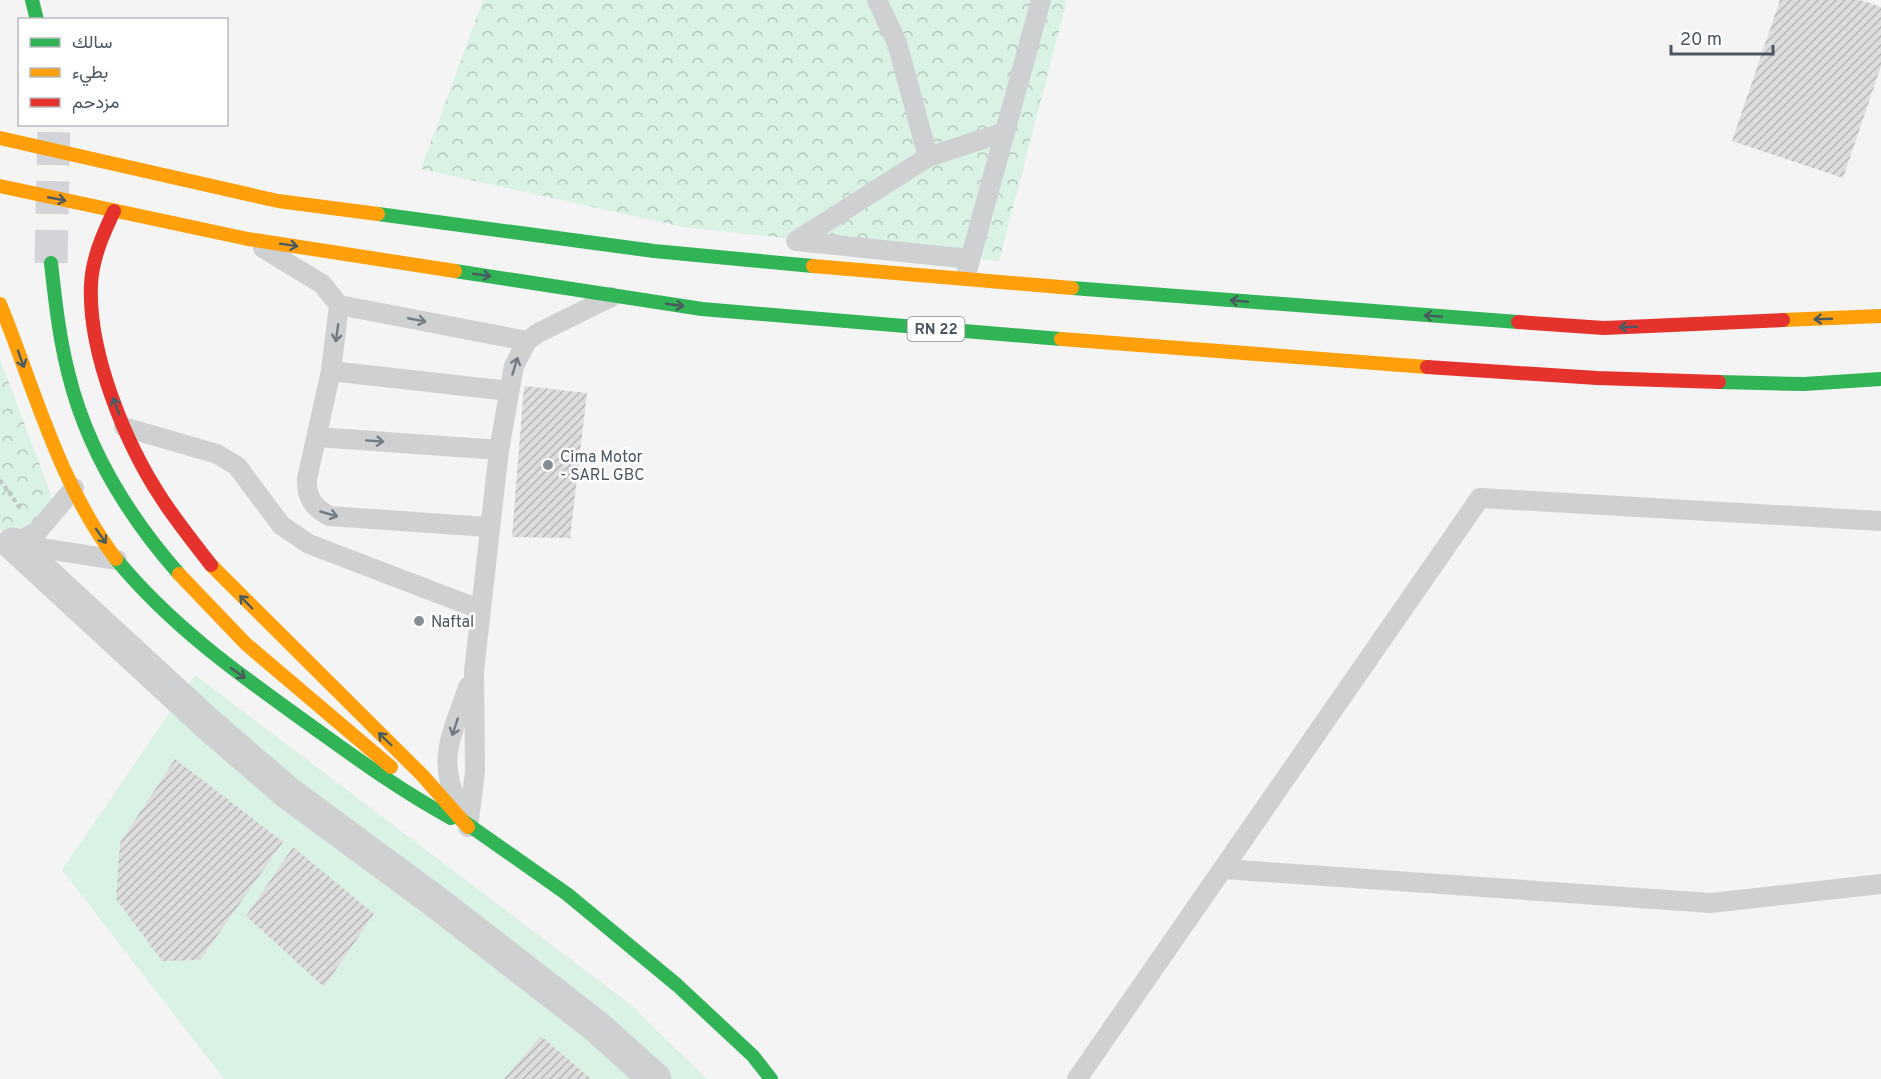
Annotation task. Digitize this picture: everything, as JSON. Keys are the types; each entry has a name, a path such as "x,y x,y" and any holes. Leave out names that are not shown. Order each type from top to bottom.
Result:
{"main road":[{"path":"32,0 36,18"},
{"path":"0,138 278,201 654,251 964,280 1604,328 1881,316"},
{"name":"RN 22","path":"0,186 248,239 714,310 1239,354 1597,378 1804,384 1881,379"},
{"path":"114,211 94,262 91,307 96,343 124,427 161,498 212,567 413,767 468,827"},
{"path":"51,263 59,329 72,388 93,446 121,502 164,560 249,649 468,827 567,894 650,962 753,1056 771,1079"},
{"path":"0,304 52,442 94,527 117,560 166,614 235,671 407,795 468,827"}],"street":[{"path":"17,538 208,724 288,793 436,902 596,1026 655,1079"}],"lane":[{"path":"878,0 897,43 928,157"},
{"path":"964,280 1041,0"},
{"path":"970,259 796,241 928,157 1005,132"},
{"path":"248,239 322,284 339,306 528,341"},
{"path":"468,827 475,772 474,671 479,609 499,450 514,366 528,341 538,333 613,296"},
{"path":"339,306 331,371 306,491 319,510 329,516 488,527"},
{"path":"331,371 509,391"},
{"path":"124,427 217,454 237,466 281,525 309,544 479,609"},
{"path":"316,437 499,450"},
{"path":"17,538 74,488"},
{"path":"1077,1079 1480,498 1881,520"},
{"path":"17,538 117,560"},
{"path":"468,827 447,777 447,753 474,671"},
{"path":"413,767 432,763 447,753"},
{"path":"1224,869 1711,903 1881,884"}],"path":[{"path":"0,480 17,538"}],"green space":[{"path":"483,0 1067,0 999,261 683,227 421,169"},
{"path":"0,359 58,513 21,537 0,530"},
{"path":"195,675 631,1005 707,1079 224,1079 62,870"}],"building":[{"path":"1780,0 1860,0 1881,7 1881,66 1843,178 1732,141"},
{"name":"Cima Motor - SARL GBC","path":"524,386 587,393 570,538 512,537"},
{"path":"175,759 283,842 200,960 162,961 116,899 120,843"},
{"path":"293,847 374,914 324,987 246,916"},
{"path":"541,1036 591,1079 504,1079"}],"tunnel":[{"path":"51,263 54,126"}],"traffic: fast":[{"path":"32,0 36,18"},
{"path":"378,214 654,251 813,266"},
{"path":"51,263 65,358 86,427 126,504 160,552 179,574"},
{"path":"455,271 702,309 1061,339"},
{"path":"1072,288 1518,322"},
{"path":"1719,382 1804,384 1881,379"},
{"path":"116,559 183,628 232,668 379,774 451,818"},
{"path":"446,809 567,894 677,985 753,1056 771,1079"}],"traffic: slow":[{"path":"0,138 278,201 378,214"},
{"path":"0,186 248,239 455,271"},
{"path":"813,266 1072,288"},
{"path":"0,304 63,468 96,530 116,559"},
{"path":"1783,320 1881,316"},
{"path":"1061,339 1427,367"},
{"path":"211,565 422,775 468,827"},
{"path":"179,574 246,644 391,767"}],"traffic: jam":[{"path":"114,211 96,256 91,285 92,311 102,367 122,424 148,476 174,516 211,565"},
{"path":"1518,322 1604,328 1783,320"},
{"path":"1427,367 1597,378 1719,382"}],"place":[{"name":"Cima Motor - SARL GBC","path":"548,465"},
{"name":"Naftal","path":"419,621"}]}
